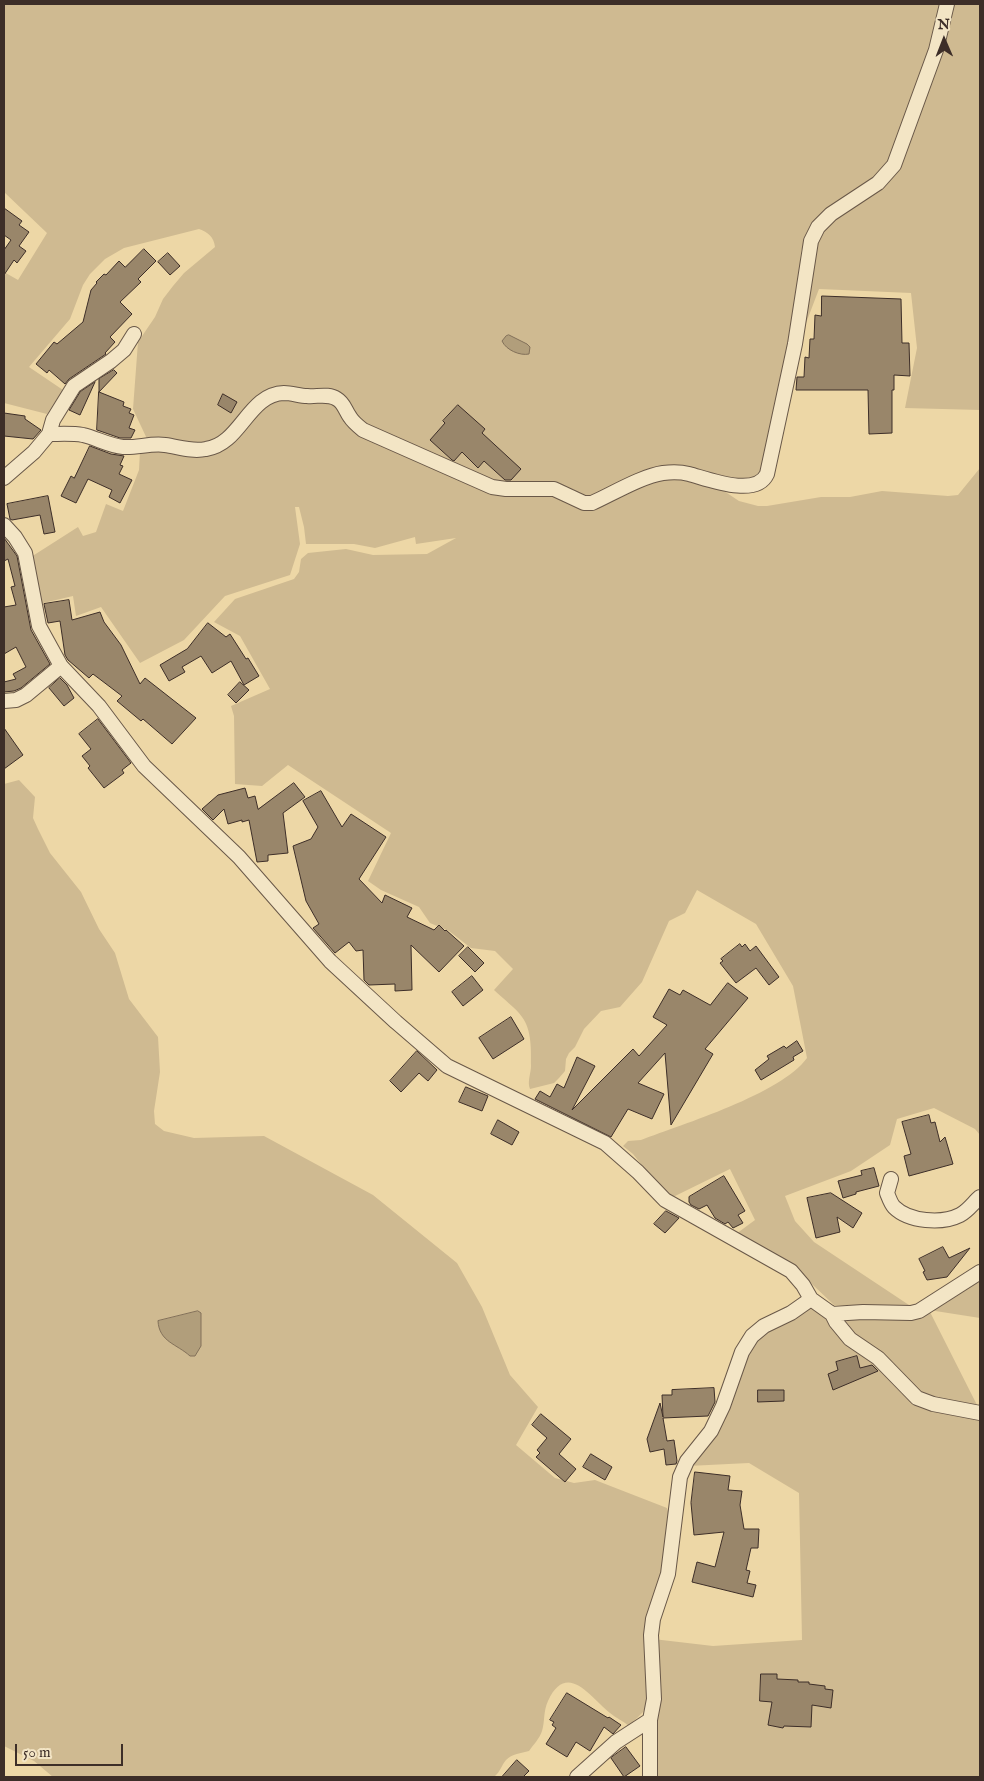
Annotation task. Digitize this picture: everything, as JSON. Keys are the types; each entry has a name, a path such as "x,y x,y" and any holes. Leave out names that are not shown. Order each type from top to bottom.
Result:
{"street":[{"path":"48,434 82,435 122,447 148,444 188,450 206,450 219,446 229,438 253,410 270,397 283,393 329,396 340,401 351,419 363,430 492,487 506,489 554,489 584,503 592,503 651,476 664,473 680,473 725,484 758,484 765,479 767,474 775,441 795,344 811,241 818,228 831,214 878,183 894,165 936,50 947,4"},
{"path":"4,478 34,452 48,434 53,420 74,386 124,350 134,334"},
{"path":"4,525 15,536 26,553 39,626 61,666 99,706 144,766 240,857 330,961 396,1022 455,1070 605,1143 638,1172 665,1200 790,1271 803,1285 811,1299 832,1314 850,1339 878,1358 917,1398 933,1404 980,1413"},
{"path":"4,701 16,700 26,695 61,666"},
{"path":"891,1179 887,1193 893,1206 906,1215 924,1219 946,1220 962,1215 980,1196"},
{"path":"832,1314 863,1312 911,1313 919,1311 980,1272"},
{"path":"650,1777 650,1720 654,1699 651,1646 652,1627 668,1574 678,1486 683,1468 711,1432 723,1406 742,1352 752,1336 764,1326 792,1313 811,1299"},
{"path":"577,1777 616,1742 650,1720"}],"shaded area":[{"path":"4,4 942,4 931,48 889,163 866,186 815,223 801,251 798,303 772,437 758,480 725,481 690,471 592,499 506,485 363,427 340,397 283,390 213,445 148,441 133,409 138,342 155,317 163,299 173,286 184,273 215,247 210,235 199,229 124,248 105,259 90,274 83,285 70,319 29,367 63,390 47,414 4,403 4,272 18,280 47,233 4,192"},
{"path":"950,4 980,4 980,410 905,408 917,348 911,293 819,289 803,331 814,244 834,216 881,186"},
{"path":"509,335 527,344 530,347 529,354 510,350 502,341"},
{"path":"283,398 323,400 333,405 351,423 453,473 554,493 584,507 651,480 670,477 718,487 739,501 758,506 821,497 850,497 882,491 948,496 958,495 980,468 980,1135 975,1129 934,1108 897,1119 890,1145 851,1171 785,1196 795,1221 814,1242 912,1307 834,1305 795,1268 736,1234 755,1220 730,1169 673,1197 653,1179 633,1154 623,1146 628,1141 641,1140 705,1117 754,1096 776,1084 794,1071 807,1058 793,986 756,924 697,890 685,913 669,921 642,982 620,1007 601,1011 584,1029 575,1047 566,1059 565,1071 554,1083 530,1089 531,1047 528,1028 519,1013 494,990 513,969 495,951 471,948 449,931 430,923 419,907 381,890 368,881 391,833 288,765 262,786 235,784 234,716 231,706 270,689 240,636 214,622 235,599 294,579 299,572 301,559 308,553 346,549 373,555 427,554 456,538 416,544 415,537 375,548 354,544 306,544 299,507 295,507 300,544 290,575 225,596 184,640 140,663 101,607 76,616 73,596 39,604 31,557 78,527 83,536 96,532 106,504 123,511 139,470 140,451 148,449 197,455 261,407"},
{"path":"19,780 35,797 33,818 50,853 81,892 99,929 115,953 129,999 158,1037 160,1072 154,1111 155,1124 164,1131 194,1138 264,1136 373,1195 457,1263 482,1307 510,1375 538,1407 516,1445 555,1478 574,1483 595,1480 667,1508 670,1518 648,1700 643,1712 629,1726 610,1713 579,1686 563,1683 555,1689 548,1701 542,1731 529,1751 508,1758 494,1777 53,1777 34,1761 4,1746 4,784"},
{"path":"980,1277 980,1318 929,1310 977,1405 980,1404 980,1411 925,1398 852,1335 840,1318 909,1319"},
{"path":"813,1307 826,1314 874,1359 911,1398 980,1417 980,1777 654,1777 653,1639 713,1646 802,1640 799,1493 749,1463 688,1466 744,1357 765,1331"},
{"path":"198,1311 201,1313 201,1346 195,1356 190,1356 165,1338 159,1328 158,1321"}],"building":[{"path":"4,208 22,221 19,225 29,232 19,246 26,251 17,263 14,260 4,275 4,250 11,240 4,235"},
{"path":"144,249 156,261 138,279 141,282 120,302 132,314 110,337 115,342 106,354 69,379 65,384 49,370 47,373 36,364 54,342 57,344 83,322 91,290 96,282 104,274 106,275 119,261 125,267"},
{"path":"168,253 180,266 170,275 158,262"},
{"path":"822,296 901,299 902,343 909,343 910,376 894,375 892,433 869,434 868,390 796,390 797,377 804,377 805,357 809,358 810,339 814,339 815,315 821,316"},
{"path":"114,370 117,373 99,392 99,379"},
{"path":"95,382 80,415 69,410 80,392"},
{"path":"99,392 124,402 123,406 131,409 129,413 134,415 129,428 135,430 131,438 120,438 97,430"},
{"path":"223,394 237,402 231,413 218,405"},
{"path":"458,405 485,429 482,433 521,469 511,480 505,480 484,461 478,468 462,452 454,461 430,440 445,423 443,421"},
{"path":"4,413 25,416 25,419 41,430 33,439 4,436"},
{"path":"90,446 111,454 124,456 120,465 123,466 119,474 132,480 120,503 109,497 112,490 88,479 76,503 61,496 71,476 74,478"},
{"path":"48,496 55,532 44,534 40,515 10,519 7,504"},
{"path":"4,538 17,556 31,630 50,664 21,688 4,692 4,682 16,679 13,674 26,667 16,647 4,654 4,607 16,605 11,587 15,586 8,559 4,561"},
{"path":"69,600 72,620 100,612 104,622 121,645 140,684 145,678 196,718 172,744 143,719 141,721 117,701 122,696 93,674 89,678 68,660 65,655 60,621 48,623 44,604"},
{"path":"208,623 226,637 230,634 259,676 244,685 231,661 212,673 201,656 182,667 185,672 169,681 160,665 187,649"},
{"path":"60,678 67,685 74,698 64,706 49,688"},
{"path":"240,682 249,690 236,703 228,695"},
{"path":"98,719 131,763 122,770 124,773 104,788 88,768 90,766 82,756 91,749 79,734"},
{"path":"4,728 23,755 4,769"},
{"path":"294,783 305,797 283,813 288,853 268,855 268,861 257,862 249,820 228,824 224,809 213,820 202,809 218,795 245,788 248,798 255,796 258,809"},
{"path":"321,791 342,827 351,814 386,837 359,879 382,903 385,895 412,908 407,917 434,930 439,925 464,946 439,972 411,945 412,990 395,991 395,984 369,985 364,980 363,950 356,951 349,942 335,953 313,928 319,924 306,901 293,846 311,839 318,827 303,801"},
{"path":"740,944 742,947 745,944 750,951 756,946 779,977 769,985 756,968 736,983 720,963 723,961 721,959"},
{"path":"468,947 484,963 475,972 459,956"},
{"path":"472,976 483,990 463,1006 452,992"},
{"path":"728,983 748,998 705,1049 713,1054 671,1125 665,1053 638,1083 664,1094 652,1119 628,1109 611,1137 535,1099 540,1091 550,1097 557,1084 564,1088 577,1057 595,1066 572,1110 633,1049 639,1056 667,1025 653,1017 669,989 680,995 683,990 710,1005"},
{"path":"511,1017 524,1039 493,1059 479,1038"},
{"path":"797,1041 803,1051 793,1057 794,1060 761,1080 755,1070 769,1059 767,1056"},
{"path":"417,1051 437,1070 428,1081 419,1073 401,1092 390,1081"},
{"path":"466,1087 488,1096 482,1111 459,1102"},
{"path":"929,1115 931,1123 935,1122 940,1142 945,1137 953,1164 909,1176 904,1156 911,1154 902,1122"},
{"path":"498,1120 519,1132 512,1145 491,1134"},
{"path":"874,1168 879,1186 856,1192 856,1194 843,1198 838,1181 862,1175 861,1171"},
{"path":"724,1176 745,1211 738,1215 743,1223 733,1228 728,1222 725,1224 715,1218 707,1205 699,1209 689,1202 689,1197"},
{"path":"831,1193 862,1213 853,1228 837,1217 840,1232 816,1238 807,1198"},
{"path":"666,1211 679,1218 665,1233 654,1224"},
{"path":"943,1247 949,1258 970,1248 947,1277 927,1280 919,1259"},
{"path":"857,1356 860,1368 872,1365 878,1371 833,1390 828,1374 838,1370 836,1362"},
{"path":"714,1388 715,1402 708,1416 663,1418 667,1441 674,1440 677,1461 676,1464 666,1465 664,1449 650,1452 647,1439 660,1403 663,1417 662,1395 672,1395 672,1390"},
{"path":"758,1390 784,1390 784,1401 758,1402"},
{"path":"541,1414 571,1439 559,1454 576,1469 565,1482 536,1457 540,1453 537,1450 547,1438 532,1425"},
{"path":"591,1454 612,1467 605,1480 583,1467"},
{"path":"695,1472 730,1476 728,1490 742,1491 740,1505 744,1529 759,1529 758,1548 751,1548 746,1570 750,1571 747,1583 756,1585 753,1597 692,1582 697,1562 715,1567 724,1532 694,1535 691,1503"},
{"path":"761,1674 777,1674 777,1679 798,1680 798,1682 809,1682 809,1684 825,1686 825,1689 833,1690 831,1708 812,1705 811,1727 784,1726 783,1728 768,1725 772,1702 760,1701"},
{"path":"567,1693 621,1725 613,1734 604,1727 590,1751 576,1742 567,1757 546,1744 556,1728 552,1725 554,1722 550,1720"},
{"path":"626,1747 640,1766 624,1777 611,1758"},
{"path":"517,1760 529,1771 523,1777 502,1777"}]}
